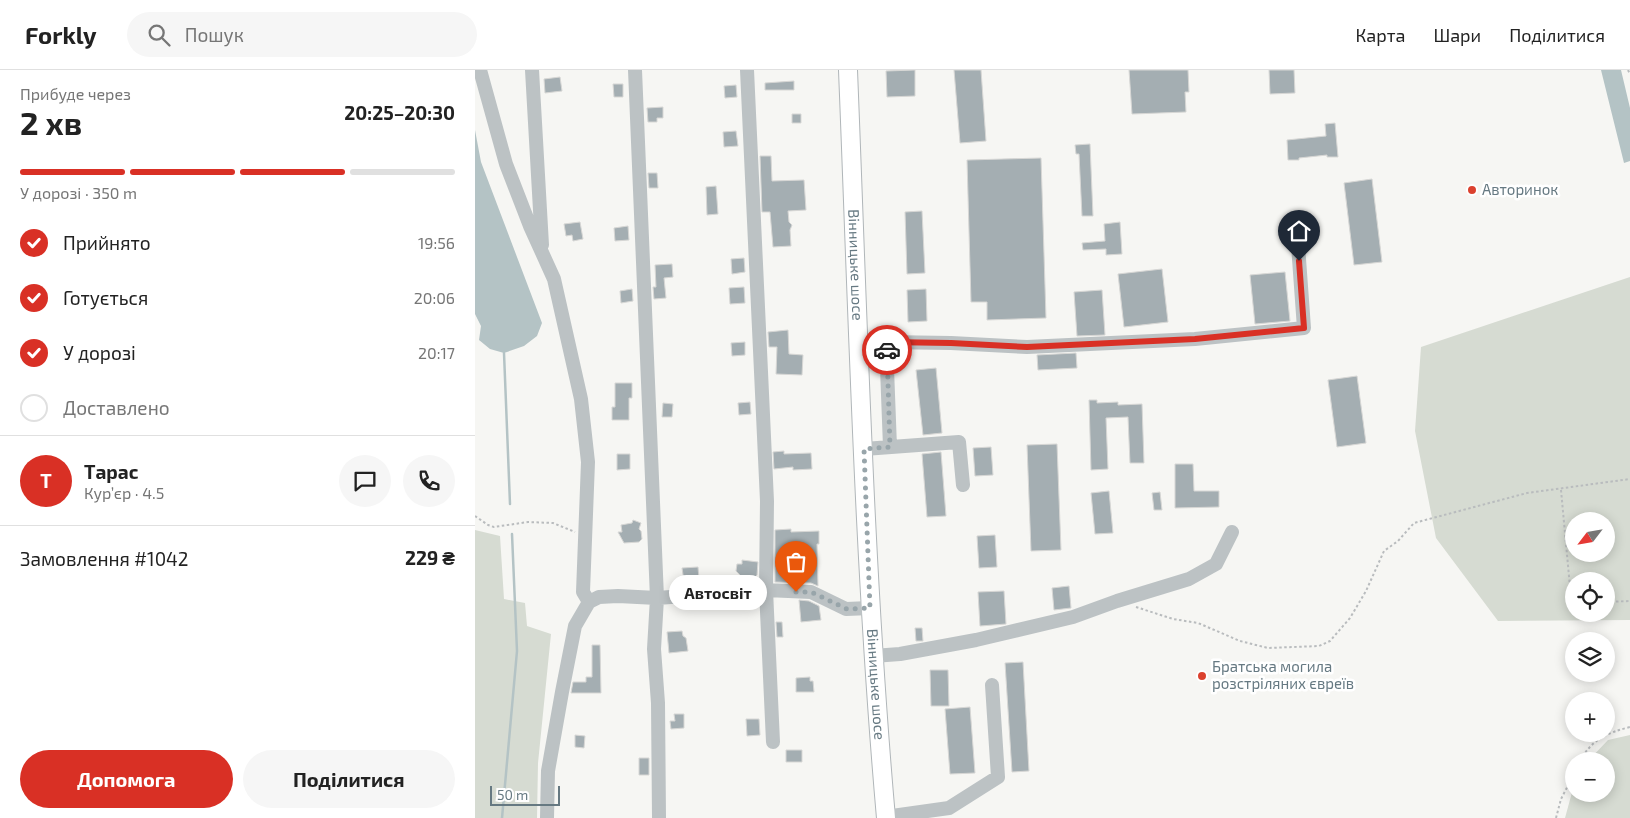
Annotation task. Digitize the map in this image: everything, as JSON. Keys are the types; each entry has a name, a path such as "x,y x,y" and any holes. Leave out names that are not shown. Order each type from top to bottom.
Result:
{"main road":[{"name":"Вінницьке шосе","path":"847,70 870,608 886,817"}],"street":[{"path":"481,70 506,164 530,226 554,279 581,399 588,462 585,536 586,597 575,626 548,771 547,818"},
{"path":"532,70 543,253"},
{"path":"635,70 657,598 654,648 658,703 659,818"},
{"path":"747,70 767,501 766,590 773,742"},
{"path":"890,447 887,342 1027,347 1195,339 1304,328 1298,245"},
{"path":"864,449 959,442 963,485"},
{"path":"873,656 900,654 976,640 1073,617 1117,601 1189,579 1216,564 1232,532"},
{"path":"586,597 657,598 766,590 811,592 847,609 870,608"},
{"path":"886,817 949,808 998,777 992,685"}],"path":[{"path":"1628,70 1630,74"},
{"path":"1117,601 1173,619 1198,623 1240,641 1268,648 1319,646 1330,640 1350,618 1366,591 1384,551 1398,541 1414,523 1527,494 1630,479"},
{"path":"1561,489 1569,572"},
{"path":"475,516 494,527 528,522 553,524 585,536"},
{"path":"1615,602 1630,601"},
{"path":"1587,752 1594,742 1611,732 1630,728"},
{"path":"1556,818 1565,791"}],"shaded area":[{"path":"1601,70 1621,70 1630,108 1630,161 1624,163"},
{"path":"475,130 481,162 542,323 537,336 524,346 504,353 490,349 479,340 481,326 475,314"},
{"path":"1630,277 1630,620 1615,620 1615,572 1565,572 1565,620 1498,621 1436,538 1415,431 1421,347"},
{"path":"475,530 500,536 504,599 525,603 527,626 551,634 538,763 537,818 475,818"},
{"path":"1630,735 1630,818 1565,818 1569,802 1615,802 1615,752 1597,752 1606,742 1615,742 1615,738"}],"building":[{"path":"915,70 915,96 887,97 886,71"},
{"path":"954,70 981,70 986,141 960,143"},
{"path":"1129,70 1188,70 1189,92 1185,92 1186,112 1132,114"},
{"path":"1269,70 1294,70 1295,93 1270,94"},
{"path":"560,77 562,91 545,93 544,79"},
{"path":"794,81 794,90 765,90 765,83"},
{"path":"613,84 623,84 623,97 614,97"},
{"path":"736,85 737,97 725,98 724,86"},
{"path":"663,107 663,118 657,118 657,122 648,122 647,108"},
{"path":"792,114 801,114 801,123 792,123"},
{"path":"1335,123 1338,157 1327,157 1327,155 1288,160 1287,140 1326,136 1325,124"},
{"path":"736,131 738,146 724,147 723,132"},
{"path":"1090,144 1093,216 1082,216 1079,154 1076,154 1075,145"},
{"path":"760,156 771,156 772,181 804,180 806,210 788,211 789,222 792,225 790,230 791,246 773,247 770,212 762,212"},
{"path":"1041,158 1046,318 987,320 987,302 971,302 967,160"},
{"path":"648,173 657,173 658,188 649,188"},
{"path":"1372,179 1382,262 1354,265 1344,183"},
{"path":"716,186 718,214 707,215 706,187"},
{"path":"922,211 925,273 907,274 905,212"},
{"path":"580,222 583,239 573,241 572,235 566,236 564,224"},
{"path":"1120,222 1122,254 1106,255 1106,249 1083,250 1082,243 1105,241 1104,224"},
{"path":"628,226 629,240 615,241 614,228"},
{"path":"744,258 745,272 732,274 731,259"},
{"path":"672,264 673,277 664,278 666,298 654,299 653,287 656,287 655,265"},
{"path":"1162,269 1168,322 1124,327 1118,274"},
{"path":"1285,272 1290,321 1255,324 1250,275"},
{"path":"744,287 745,303 730,304 729,288"},
{"path":"632,289 633,301 621,303 620,291"},
{"path":"926,289 927,321 908,322 907,290"},
{"path":"1102,290 1105,335 1077,336 1074,292"},
{"path":"788,330 789,354 803,355 802,375 776,374 777,347 769,347 768,332"},
{"path":"745,342 745,355 732,356 731,343"},
{"path":"1076,353 1077,368 1038,370 1037,355"},
{"path":"936,368 942,433 923,435 916,370"},
{"path":"1357,376 1366,443 1337,447 1328,380"},
{"path":"615,383 632,383 632,398 629,398 629,420 612,420 612,407 615,407"},
{"path":"1089,400 1097,400 1097,403 1118,402 1118,405 1142,404 1144,463 1130,463 1128,417 1106,418 1108,469 1091,470"},
{"path":"750,402 751,414 739,415 738,403"},
{"path":"663,403 673,404 672,417 662,417"},
{"path":"1057,444 1061,550 1031,551 1027,445"},
{"path":"991,447 993,475 975,476 973,448"},
{"path":"784,451 784,454 811,453 812,469 793,470 793,467 774,469 773,452"},
{"path":"941,452 946,516 927,517 922,454"},
{"path":"617,454 630,454 630,469 617,470"},
{"path":"1175,464 1193,464 1194,491 1219,491 1219,507 1175,508"},
{"path":"1109,491 1113,533 1095,534 1091,493"},
{"path":"1160,492 1162,510 1154,510 1152,493"},
{"path":"633,520 641,523 639,529 642,539 639,542 624,543 618,532 622,532 621,525 632,523"},
{"path":"791,529 791,532 819,531 819,544 817,544 818,586 811,583 775,582 775,530"},
{"path":"995,535 997,567 979,568 977,536"},
{"path":"742,560 758,562 757,575 755,577 753,576 751,579 745,580 736,571 737,564 742,564"},
{"path":"698,567 699,579 684,581 682,568"},
{"path":"1069,586 1071,608 1054,610 1052,588"},
{"path":"1004,591 1006,624 980,626 978,592"},
{"path":"799,600 809,601 819,606 821,620 801,622"},
{"path":"776,622 782,622 783,637 777,637"},
{"path":"915,628 922,628 923,641 916,641"},
{"path":"682,631 683,636 686,638 688,651 669,653 667,632"},
{"path":"592,645 600,645 601,693 571,693 573,682 586,682 586,677 592,677"},
{"path":"1023,662 1029,771 1012,772 1005,663"},
{"path":"930,670 948,670 949,706 931,706"},
{"path":"810,677 810,681 813,681 814,692 796,692 796,678"},
{"path":"970,707 975,773 950,774 945,709"},
{"path":"674,714 684,714 684,728 671,729 670,721 675,721"},
{"path":"746,719 759,719 760,735 747,736"},
{"path":"575,735 585,736 584,748 575,747"},
{"path":"786,750 802,750 802,762 786,762"},
{"path":"639,758 649,758 649,775 639,775"}],"waterway":[{"path":"504,353 510,504"},
{"path":"502,818 517,651 512,534"}],"way so far":[{"path":"796,592 811,592 847,609 870,608 864,449 890,447 887,350"}],"place":[{"name":"Авторинок","path":"1472,190"},
{"name":"Автосвіт","path":"796,592"},
{"name":"Братська могила розстріляних євреїв","path":"1202,676"}],"route":[{"path":"887,350 887,342 1027,347 1195,339 1304,328 1299,261"}]}
